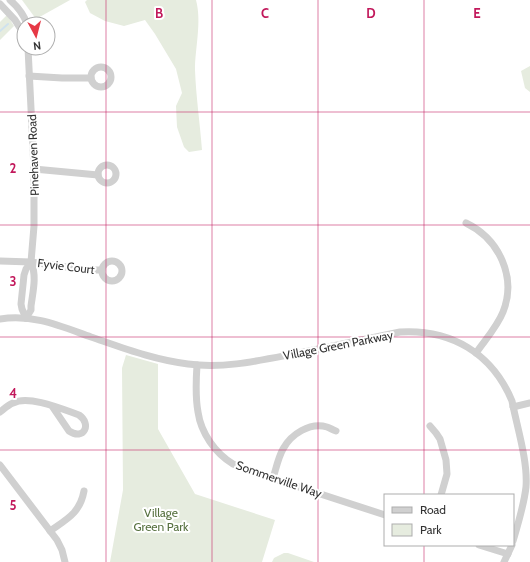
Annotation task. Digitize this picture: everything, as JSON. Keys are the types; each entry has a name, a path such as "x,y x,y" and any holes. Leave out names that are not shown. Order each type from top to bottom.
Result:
{"street":[{"path":"10,0 23,16"},
{"path":"0,4 16,22"},
{"name":"Pinehaven Road","path":"26,318 22,309 24,275 30,262 34,226 34,169 28,56"},
{"path":"29,76 91,78"},
{"path":"34,169 98,175"},
{"path":"466,223 489,239 501,256 505,266 508,282 507,300 499,321 476,353"},
{"name":"Fyvie Court","path":"0,260 30,262 88,270 102,270"},
{"name":"Pinehaven Road","path":"26,318 31,310 34,275 34,269 30,262"},
{"name":"Village Green Parkway","path":"0,319 14,317 48,322 148,356 174,362 197,365 247,363 400,332 439,335 463,345 476,353 494,370 508,394 513,407 526,474 526,486 523,502 514,537"},
{"name":"Sommerville Way","path":"197,365 196,400 201,424 206,436 214,447 232,463 241,468 384,515"},
{"path":"0,412 13,402 34,401 52,406 79,415 86,421 85,430 79,435 74,434 70,431 52,406"},
{"path":"513,407 530,402"},
{"path":"273,478 283,449 293,436 300,431 315,426 328,427 336,431"},
{"path":"430,426 440,439 446,460 447,474 441,494"},
{"path":"0,465 57,540 62,550 65,562"},
{"path":"50,531 76,510 84,491"},
{"path":"482,546 508,554"},
{"path":"504,562 512,546"}],"green space":[{"path":"22,0 70,0 41,16 34,16"},
{"path":"87,0 196,0 198,8 198,26 195,70 202,150 189,152 184,147 177,127 176,106 182,93 176,69 145,20 124,26 105,21 90,13 85,2"},
{"path":"7,15 14,26 0,40 0,22"},
{"path":"530,66 530,92 525,88 521,71"},
{"name":"Village Green Park","path":"126,355 158,364 158,429 195,494 275,520 262,562 110,562 123,490 122,368"},
{"path":"284,553 314,562 272,562 274,558"}],"waterway":[{"path":"0,31 8,24"}]}
